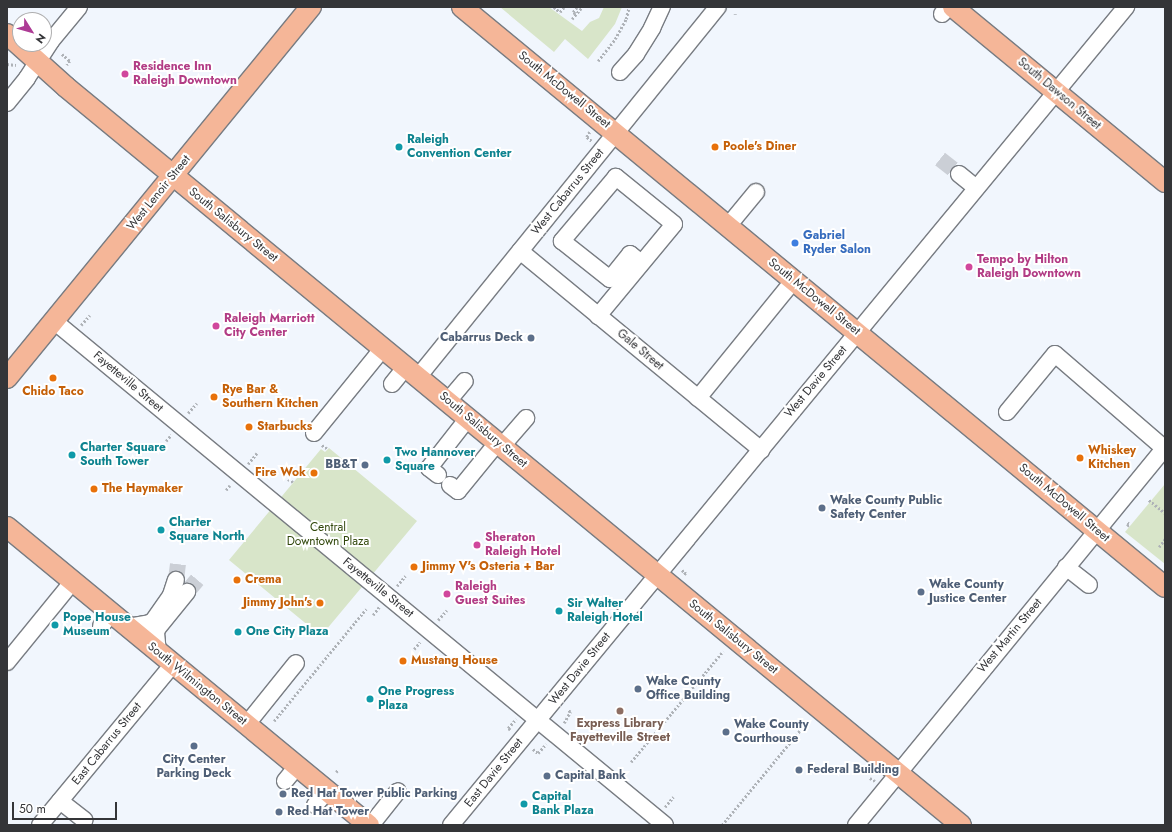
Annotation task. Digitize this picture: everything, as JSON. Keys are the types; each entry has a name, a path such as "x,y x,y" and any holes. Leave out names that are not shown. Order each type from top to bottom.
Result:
{"main road":[{"name":"West Lenoir Street","path":"7,378 311,7"},
{"name":"South McDowell Street","path":"462,7 1165,587"},
{"name":"South Dawson Street","path":"948,9 971,29 1056,92 1165,182"},
{"name":"South Salisbury Street","path":"7,34 66,87 173,176 961,825"},
{"name":"South Wilmington Street","path":"7,527 73,581 106,620 128,626 247,724 291,773 320,797 370,825"}],"street":[{"path":"7,103 51,41 79,7"},
{"path":"620,72 636,54 652,28 662,7"},
{"name":"West Cabarrus Street","path":"392,384 412,372 520,251 718,7"},
{"name":"West Davie Street","path":"538,720 1126,7"},
{"path":"959,174 976,188"},
{"path":"598,316 674,224 616,177 562,241 610,278 630,254 641,263"},
{"path":"728,226 756,192"},
{"name":"Gale Street","path":"520,251 548,278 598,316 760,450"},
{"path":"698,398 794,280"},
{"name":"Fayetteville Street","path":"54,321 665,825"},
{"path":"318,439 383,348"},
{"path":"1007,412 1055,354 1165,448"},
{"path":"448,401 465,381"},
{"path":"468,418 429,468 458,491 500,444 526,418"},
{"name":"West Martin Street","path":"856,825 1165,448"},
{"path":"1066,567 1089,585"},
{"path":"7,662 73,581"},
{"path":"128,626 150,623 153,621 171,595 181,586 156,633 166,658"},
{"name":"East Cabarrus Street","path":"40,825 60,801 166,658"},
{"path":"247,724 296,663"},
{"name":"East Davie Street","path":"451,825 538,720"},
{"path":"370,825 398,791"},
{"path":"60,801 84,820"}],"path":[{"path":"554,7 560,12 564,7"},
{"path":"576,14 573,12 577,7"},
{"path":"572,19 582,7"},
{"path":"598,61 615,39 626,19 629,7"},
{"path":"62,54 70,61 66,67"},
{"path":"7,64 17,65"},
{"path":"80,326 90,315"},
{"path":"188,414 197,403"},
{"path":"166,441 171,435"},
{"path":"318,439 328,449"},
{"path":"248,464 257,453"},
{"path":"288,479 293,482"},
{"path":"1149,500 1165,513"},
{"path":"1159,547 1165,539"},
{"path":"682,570 686,573"},
{"path":"396,587 405,576"},
{"path":"373,615 380,606"},
{"path":"274,721 366,609"},
{"path":"438,620 447,610"},
{"path":"414,649 421,641"},
{"path":"632,762 723,651"},
{"path":"563,724 570,712 568,710"},
{"path":"508,728 517,718"},
{"path":"722,825 807,722"},
{"path":"534,749 538,753 547,744"},
{"path":"664,808 673,797"}],"green space":[{"path":"500,7 549,7 582,31 590,22 599,18 604,7 622,7 615,24 588,59 565,39 554,52"},
{"name":"Central Downtown Plaza","path":"329,448 417,521 321,636 229,560 321,449 325,452"},
{"path":"1165,484 1165,564 1125,532"}],"tunnel":[{"path":"940,159 959,174"},
{"path":"176,580 178,564"},
{"path":"187,592 197,580"}],"place":[{"name":"Residence Inn Raleigh Downtown","path":"125,74"},
{"name":"Raleigh Convention Center","path":"399,147"},
{"name":"Poole's Diner","path":"715,147"},
{"name":"Gabriel Ryder Salon","path":"795,243"},
{"name":"Tempo by Hilton Raleigh Downtown","path":"969,267"},
{"name":"Raleigh Marriott City Center","path":"216,326"},
{"name":"Cabarrus Deck","path":"531,338"},
{"name":"Chido Taco","path":"53,378"},
{"name":"Rye Bar & Southern Kitchen","path":"214,397"},
{"name":"Starbucks","path":"249,427"},
{"name":"Charter Square South Tower","path":"72,455"},
{"name":"Whiskey Kitchen","path":"1080,458"},
{"name":"Two Hannover Square","path":"387,460"},
{"name":"BB&T","path":"365,465"},
{"name":"Fire Wok","path":"314,473"},
{"name":"The Haymaker","path":"94,489"},
{"name":"Wake County Public Safety Center","path":"822,508"},
{"name":"Charter Square North","path":"161,530"},
{"name":"Sheraton Raleigh Hotel","path":"477,545"},
{"name":"Jimmy V's Osteria + Bar","path":"414,567"},
{"name":"Crema","path":"237,580"},
{"name":"Wake County Justice Center","path":"921,592"},
{"name":"Raleigh Guest Suites","path":"447,594"},
{"name":"Jimmy John's","path":"320,603"},
{"name":"Sir Walter Raleigh Hotel","path":"559,611"},
{"name":"Pope House Museum","path":"55,625"},
{"name":"One City Plaza","path":"238,632"},
{"name":"Mustang House","path":"403,661"},
{"name":"Wake County Office Building","path":"638,689"},
{"name":"One Progress Plaza","path":"370,699"},
{"name":"Express Library Fayetteville Street","path":"620,711"},
{"name":"Wake County Courthouse","path":"726,732"},
{"name":"City Center Parking Deck","path":"194,746"},
{"name":"Federal Building","path":"799,770"},
{"name":"Capital Bank","path":"547,776"},
{"name":"Red Hat Tower Public Parking","path":"283,794"},
{"name":"Capital Bank Plaza","path":"524,804"},
{"name":"Red Hat Tower","path":"279,812"}]}
